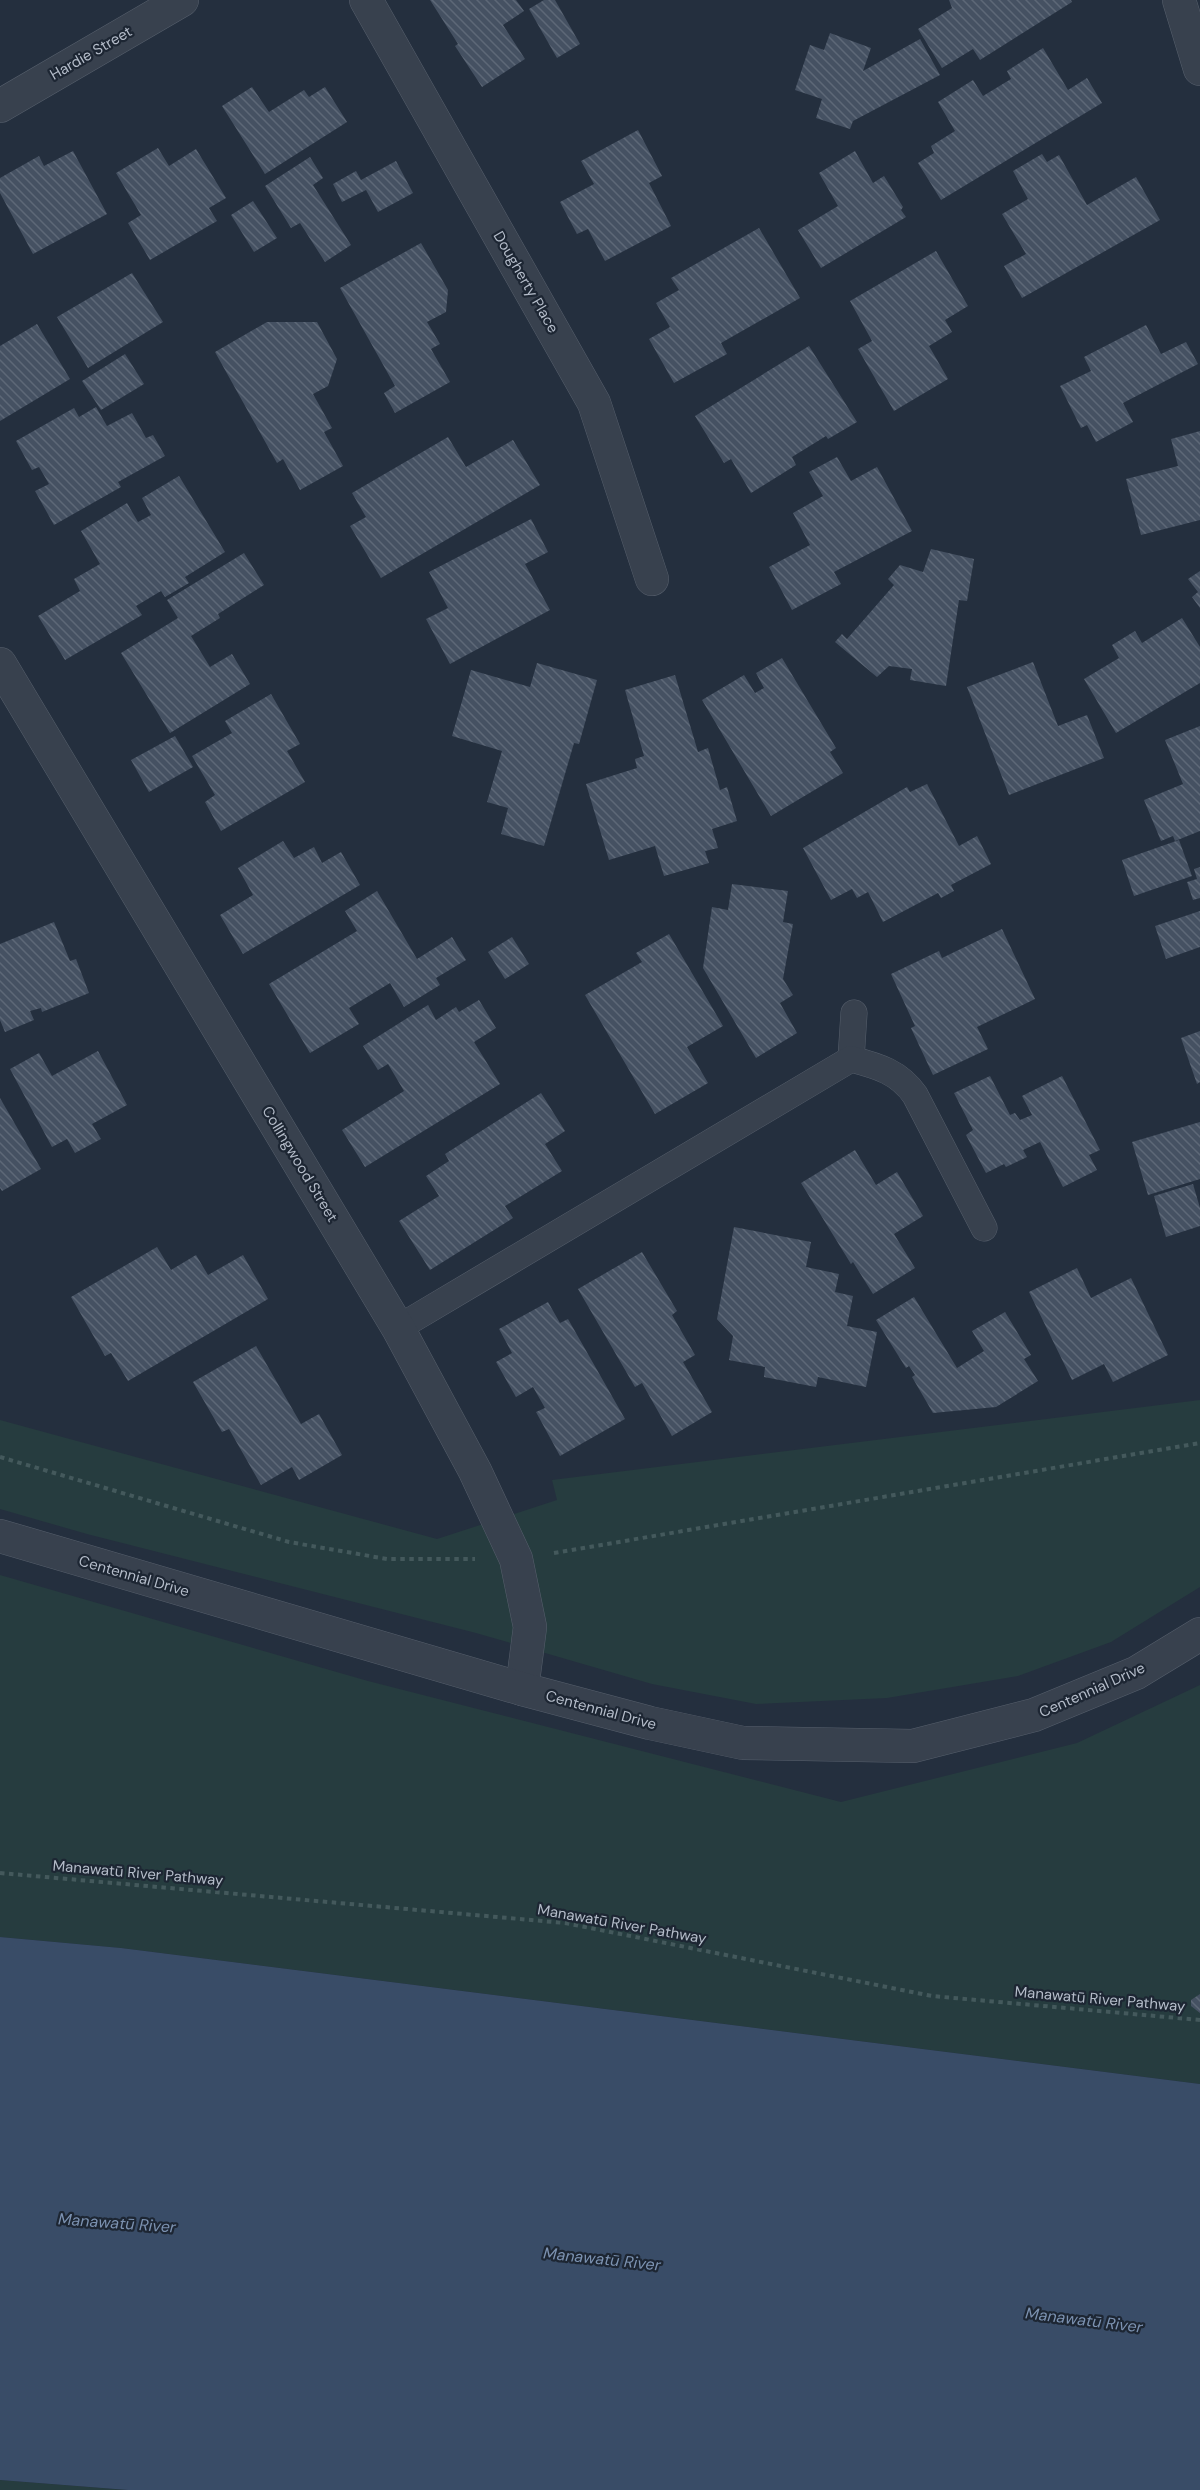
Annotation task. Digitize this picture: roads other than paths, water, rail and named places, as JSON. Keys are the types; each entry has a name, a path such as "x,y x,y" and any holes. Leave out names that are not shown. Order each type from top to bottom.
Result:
{"street":[{"name":"Hardie Street","path":"0,106 183,0"},
{"name":"Dougherty Place","path":"366,0 594,403 652,579"},
{"path":"1179,0 1200,69"},
{"name":"Collingwood Street","path":"0,664 398,1328 476,1471 516,1559 530,1627 522,1689"},
{"name":"Centennial Drive","path":"0,1536 522,1689 650,1723 743,1743 913,1746 1034,1715 1136,1673 1200,1634"}],"lane":[{"path":"851,1059 855,1012"},
{"path":"398,1328 851,1059 890,1071 906,1081 984,1228"}],"water":[{"name":"Manawatū River","path":"0,1937 121,1948 1200,2084 1200,2490 128,2490 0,2480"}]}
